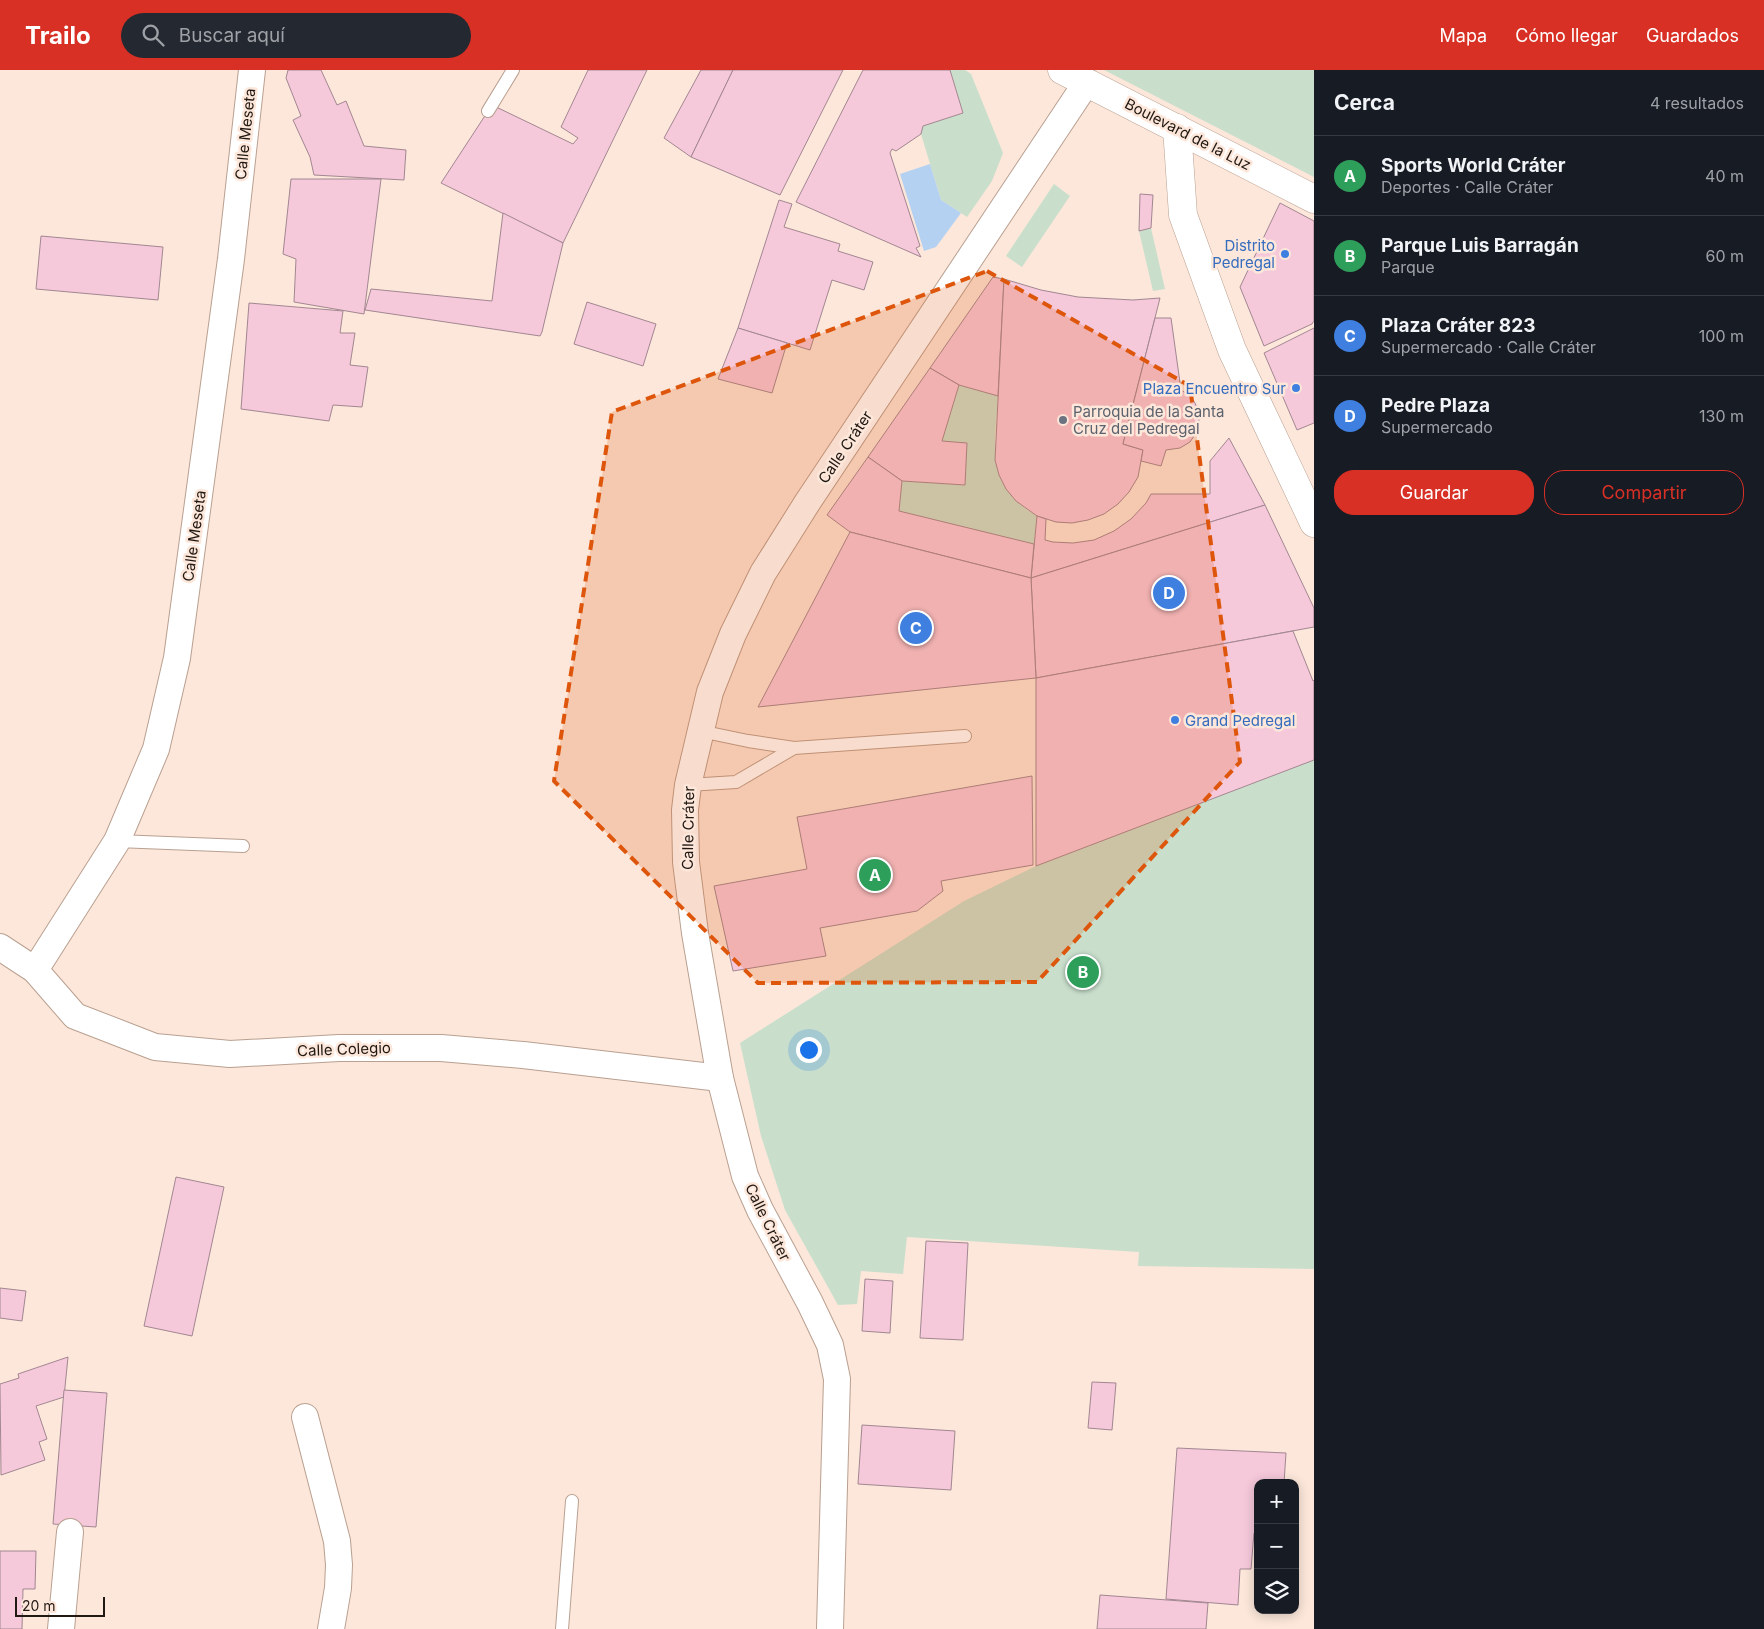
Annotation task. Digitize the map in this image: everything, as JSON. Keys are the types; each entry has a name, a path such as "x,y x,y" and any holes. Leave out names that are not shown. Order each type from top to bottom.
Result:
{"street":[{"name":"Calle Meseta","path":"35,970 117,841 156,750 177,658 231,259 252,70"},
{"name":"Boulevard de la Luz","path":"1062,70 1314,199"},
{"name":"Calle Cráter","path":"830,1629 837,1379 830,1345 810,1302 760,1210 745,1176 720,1078 695,933 686,862 685,810 688,785 710,692 733,634 763,573 1087,82"},
{"path":"1177,128 1183,215 1232,350 1314,523"},
{"name":"Calle Colegio","path":"0,947 35,970 75,1016 155,1047 230,1054 339,1048 441,1048 523,1054 720,1078"},
{"path":"305,1418 337,1541 338,1588 331,1629"},
{"path":"61,1629 70,1532"}],"lane":[{"path":"488,111 513,70"},
{"path":"700,731 794,748 965,736"},
{"path":"688,785 736,782 794,748"},
{"path":"117,841 243,846"},
{"path":"562,1629 572,1501"}],"highlighted area":[{"path":"987,271 1190,386 1240,762 1037,982 758,983 554,781 612,412"}],"green space":[{"path":"950,70 965,70 971,74 1003,153 992,181 967,217 941,200 921,134 923,126 963,113"},
{"path":"1104,70 1314,70 1314,177"},
{"path":"1054,184 1070,196 1022,267 1006,256"},
{"path":"1151,228 1165,289 1153,291 1139,231"},
{"path":"959,385 998,396 995,432 996,464 1008,491 1020,504 1037,516 1034,544 899,511 902,481 965,485 967,443 942,441"},
{"path":"1314,760 1314,1269 1138,1266 1139,1252 907,1237 903,1274 861,1271 857,1304 838,1305 785,1210 761,1136 740,1043 964,901 1036,866"}],"water":[{"path":"930,164 941,200 961,213 936,247 924,251 900,174"}],"building":[{"path":"288,70 321,70 337,105 346,101 364,146 406,150 404,180 314,175 310,157 293,120 301,116 286,78"},
{"path":"588,70 647,70 563,243 441,183 492,105 573,144 578,138 561,127"},
{"path":"701,70 733,70 691,157 664,138"},
{"path":"733,70 843,70 780,195 691,157"},
{"path":"863,70 950,70 963,113 923,126 921,134 896,151 892,149 890,153 920,246 916,248 921,257 796,202"},
{"path":"291,179 381,179 364,314 294,302 296,259 283,254"},
{"path":"1140,194 1153,195 1151,228 1139,231"},
{"path":"779,200 792,204 784,227 840,244 838,251 873,262 864,290 832,280 810,350 738,328"},
{"name":"Distrito Pedregal","path":"1280,203 1314,221 1314,321 1312,324 1264,346 1240,287"},
{"path":"503,213 563,243 540,336 365,310 371,289 492,301"},
{"path":"41,236 163,247 158,300 36,289"},
{"path":"993,277 1004,279 998,396 959,385 930,368"},
{"name":"Parroquia de la Santa Cruz del Pedregal","path":"1004,279 1041,290 1078,297 1133,300 1160,298 1123,444 1143,450 1138,477 1129,492 1118,504 1104,514 1072,523 1056,522 1037,516 1016,501 1006,489 999,475 995,460"},
{"path":"587,302 656,324 643,366 574,344"},
{"path":"249,303 343,311 340,333 355,333 350,365 368,367 362,407 333,405 329,421 241,409"},
{"path":"1155,318 1171,318 1181,390 1189,395 1199,413 1196,433 1190,442 1180,448 1166,450 1161,466 1141,461 1143,450 1123,444"},
{"path":"738,328 787,343 772,393 718,379"},
{"name":"Plaza Encuentro Sur","path":"1314,328 1314,423 1297,430 1264,353"},
{"path":"930,368 959,385 942,441 967,443 965,485 902,481 868,457"},
{"path":"1229,438 1265,505 1031,578 1037,516 1046,519 1045,540 1073,543 1094,540 1114,531 1131,519 1146,503 1151,494 1210,494 1210,461"},
{"path":"868,457 902,481 899,511 1034,544 1031,578 850,532 827,515"},
{"path":"1265,505 1314,608 1314,627 1036,678 1031,578"},
{"path":"850,532 1031,578 1036,678 758,707"},
{"name":"Grand Pedregal","path":"1293,631 1314,680 1314,760 1036,866 1036,678"},
{"path":"1032,776 1033,865 941,881 943,891 917,911 820,928 826,956 733,971 714,886 807,869 797,817"},
{"path":"176,1177 224,1187 192,1336 144,1326"},
{"path":"926,1241 968,1243 963,1340 920,1338"},
{"path":"865,1279 893,1281 890,1333 862,1331"},
{"path":"0,1288 26,1291 22,1321 0,1318"},
{"path":"68,1357 64,1397 36,1406 47,1439 39,1442 45,1460 1,1475 0,1384 19,1378 18,1374"},
{"path":"1092,1382 1116,1383 1112,1430 1088,1428"},
{"path":"64,1390 107,1393 96,1527 53,1524"},
{"path":"862,1425 955,1431 951,1490 858,1484"},
{"path":"1177,1448 1286,1453 1284,1479 1254,1479 1254,1533 1251,1569 1240,1569 1238,1605 1166,1599"},
{"path":"0,1551 36,1551 35,1589 23,1589 22,1629 0,1629"},
{"path":"1100,1595 1208,1603 1206,1629 1097,1629"}],"place":[{"name":"Distrito Pedregal","path":"1285,254"},
{"name":"Plaza Encuentro Sur","path":"1296,388"},
{"name":"Parroquia de la Santa Cruz del Pedregal","path":"1063,420"},
{"name":"Pedre Plaza","path":"1169,593"},
{"name":"Plaza Cráter 823","path":"916,628"},
{"name":"Grand Pedregal","path":"1175,720"},
{"name":"Sports World Cráter","path":"875,875"},
{"name":"Parque Luis Barragán","path":"1083,972"}]}
